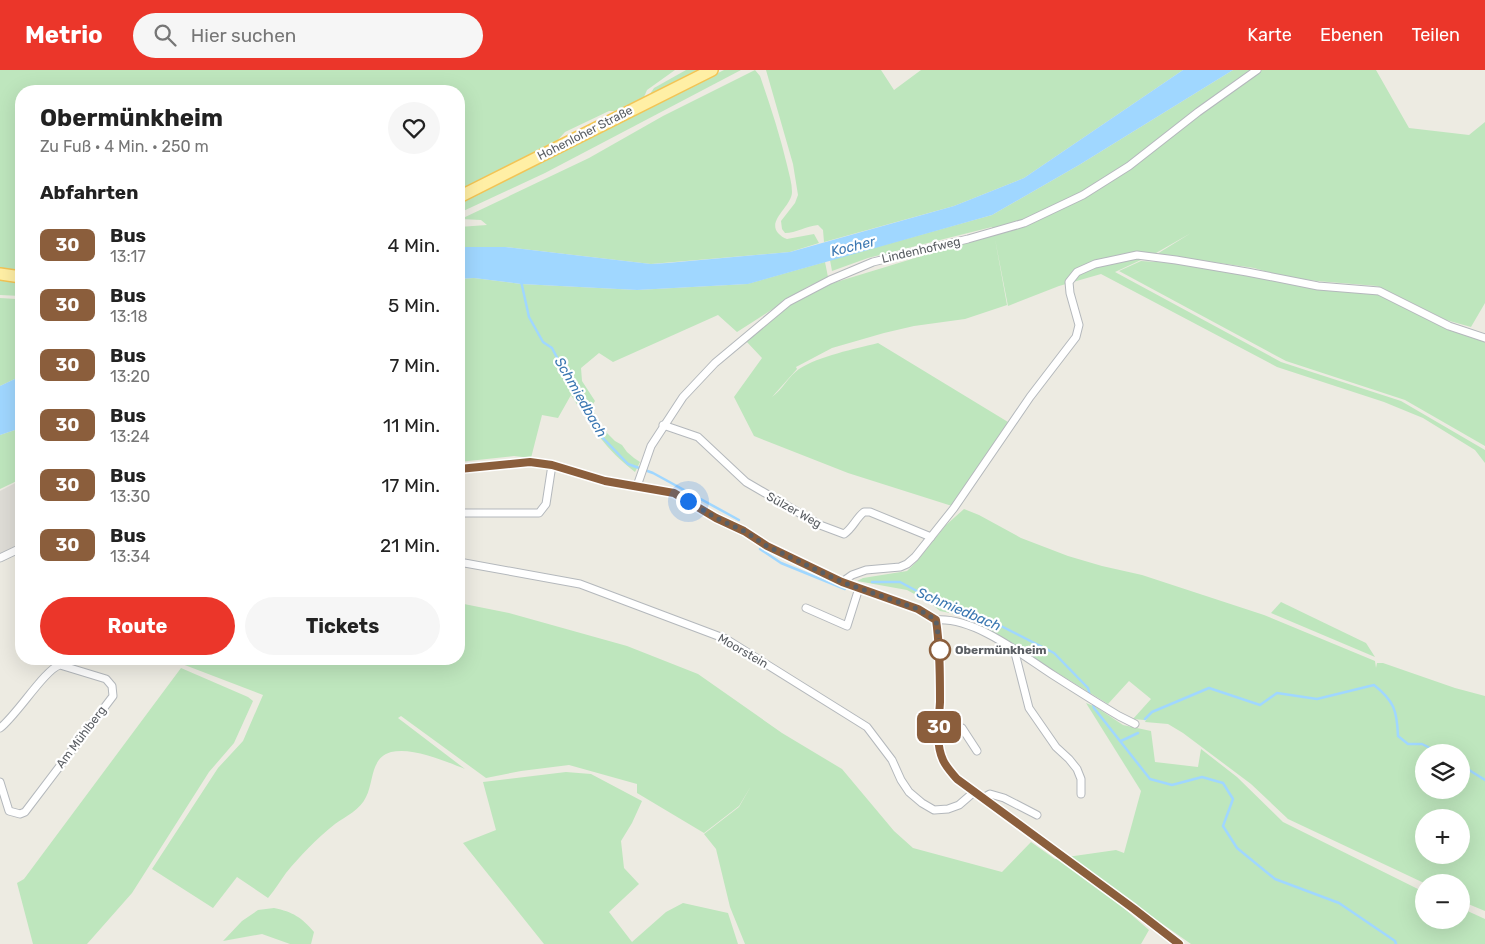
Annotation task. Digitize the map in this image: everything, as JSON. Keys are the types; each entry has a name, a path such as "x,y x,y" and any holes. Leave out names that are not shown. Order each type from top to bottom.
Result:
{"main road":[{"name":"Hohenloher Straße","path":"465,195 712,70"},
{"path":"0,274 15,276"}],"street":[{"name":"Lindenhofweg","path":"637,486 651,446 683,397 715,363 788,302 830,280 873,262 968,239 1024,222 1083,195 1129,166 1198,112 1240,84 1257,70"},
{"path":"842,582 852,575 866,570 900,567 907,564 931,537 954,508 1030,397 1076,337 1079,325 1070,293 1069,282 1077,272 1095,264 1137,255 1246,272 1318,286 1379,290 1449,326 1485,338"},
{"name":"Sülzer Weg","path":"663,425 698,437 746,482 820,525 844,534 850,530 860,515 864,512 870,512 931,537"},
{"path":"465,468 530,462 552,465 605,481 674,493 716,518 744,531 767,546 842,582 918,609 936,620 947,619 983,632 1014,649 1119,716 1136,724"},
{"path":"465,513 539,513 546,504 552,465"},
{"path":"0,558 15,551"},
{"name":"Moorstein","path":"465,563 580,584 726,639 867,727 892,760 909,792 922,804 934,810 948,809 959,805 974,792"},
{"path":"806,608 847,626 859,588"},
{"path":"936,620 940,646 939,743 943,760 957,779 1179,944"},
{"path":"1014,649 1029,708 1056,747 1077,769 1081,779 1081,794"},
{"name":"Am Mühlberg","path":"0,728 9,721 48,673 57,666 60,665 106,679 112,686 113,696 25,812 15,814 9,811 0,782"},
{"path":"939,719 962,728 977,751"},
{"path":"983,798 990,794 1004,798 1037,815"}],"shaded area":[{"path":"15,483 15,547 0,554 0,491"}],"green space":[{"path":"0,70 675,70 647,90 644,97 565,132 556,142 465,188 465,85 15,85 15,269 0,268"},
{"path":"686,70 697,70 650,94 654,88"},
{"path":"724,70 741,70 545,173 465,210 465,201"},
{"path":"755,70 760,76 775,120 792,185 791,197 778,218 775,228 780,235 787,239 814,234 819,243 790,252 651,264 505,247 465,247 465,227 487,225 481,220 465,219 465,217 589,158 663,116"},
{"path":"766,70 881,70 894,90 921,70 1183,70 1024,178 954,206 824,242 823,230 818,225 785,233 782,229 781,221 795,203 798,195 793,164"},
{"path":"1233,70 1376,70 1409,128 1469,135 1485,122 1485,303 1471,327 1446,320 1377,286 1282,276 1254,268 1157,254 1191,233 1156,253 1115,272 1281,362 1401,401 1485,450 1485,463 1475,450 1423,418 1384,402 1277,367 1101,274 1059,286 1008,306 995,239 1007,305 965,319 914,326 832,348 796,367 797,369 772,397 795,372 807,364 837,353 878,343 1008,422 952,506 848,473 754,436 734,397 762,358 746,341 790,304 833,283 971,241 993,231 992,227 868,258 832,271 830,260 992,215 1079,165"},
{"path":"1141,261 1174,263 1377,293 1485,341 1485,446 1405,400 1286,361 1119,271"},
{"path":"825,262 828,277 807,287 737,332 718,315 613,362 599,353 581,368 582,381 595,401 591,407 606,432 640,462 635,472 607,446 571,395 558,418 542,415 531,458 514,456 465,461 465,279 521,284 637,290 747,284"},
{"path":"0,280 15,281 15,296 0,295"},
{"path":"0,298 15,299 15,379 0,386"},
{"path":"15,430 15,482 0,489 0,435"},
{"path":"964,509 1021,538 1068,556 1142,575 1264,615 1375,661 1376,668 1377,663 1383,663 1455,688 1485,696 1485,911 1470,905 1470,874 1415,874 1415,879 1288,819 1251,784 1168,724 1145,722 1149,714 1144,720 1133,719 1151,699 1129,681 1108,704 965,616 940,611 929,602 907,590 857,581 863,578 907,571 946,525"},
{"path":"1281,602 1366,643 1375,657 1271,613"},
{"path":"465,604 509,613 627,646 698,674 782,733 842,769 894,831 913,848 1002,872 1031,842 1104,891 1149,930 1141,944 745,944 730,907 716,849 704,834 739,807 751,786 739,806 704,833 637,793 637,784 569,765 486,778 401,716 398,718 465,769 439,759 409,751 391,752 384,755 376,765 369,791 364,801 328,829 309,847 286,873 268,898 237,877 213,908 152,869 218,768 243,741 263,695 185,665 465,665"},
{"path":"181,668 248,697 253,701 234,743 209,772 132,893 87,944 33,944 17,883 24,879"},
{"path":"1086,703 1096,707 1123,725 1151,731 1155,762 1198,767 1201,749 1237,777 1283,822 1415,888 1415,929 1470,929 1470,912 1485,919 1485,944 1191,944 1067,857 1116,850 1124,853 1141,791"},
{"path":"566,772 591,774 642,801 621,841 624,868 639,884 609,912 632,942 666,912 683,903 728,913 738,944 544,944 463,843 496,830 483,782"},
{"path":"274,908 292,913 305,922 314,932 311,944 290,944 262,934 223,941 242,921 258,910"}],"water":[{"name":"Kocher","path":"1183,70 1233,70 1079,165 992,215 748,284 637,290 521,284 465,279 465,247 505,247 651,264 790,252 954,206 1024,178"},
{"path":"15,379 15,430 0,435 0,386"}],"waterway":[{"name":"Schmiedbach","path":"521,281 529,317 543,342 552,348 564,371 574,383 602,437 628,464 653,473 739,520"},
{"name":"Schmiedbach","path":"760,549 781,563 845,589"},
{"name":"Schmiedbach","path":"872,582 900,582 943,605 997,624 1054,653 1088,688 1090,696"},
{"path":"1145,719 1152,712 1209,688 1260,705 1277,693 1317,699 1374,685 1386,696 1393,707 1397,719 1398,736 1408,744 1415,744"},
{"name":"Schmiedbach","path":"1093,703 1094,708 1150,779 1172,785 1202,777 1223,783 1233,799 1223,826 1237,848 1275,879 1339,903 1395,941 1396,944"},
{"path":"1121,741 1138,733"},
{"path":"1470,771 1485,780"}],"bus line":[{"name":"30","path":"465,468 530,462 552,465 605,481 674,493 716,518 744,531 767,546 842,582 929,614 936,620 940,646 939,743 943,760 948,769 957,779 1179,944"}],"place":[{"name":"Obermünkheim","path":"940,650"}],"route":[{"path":"688,501 716,518 744,531 767,546 842,582 929,614 936,620 940,650"}]}
